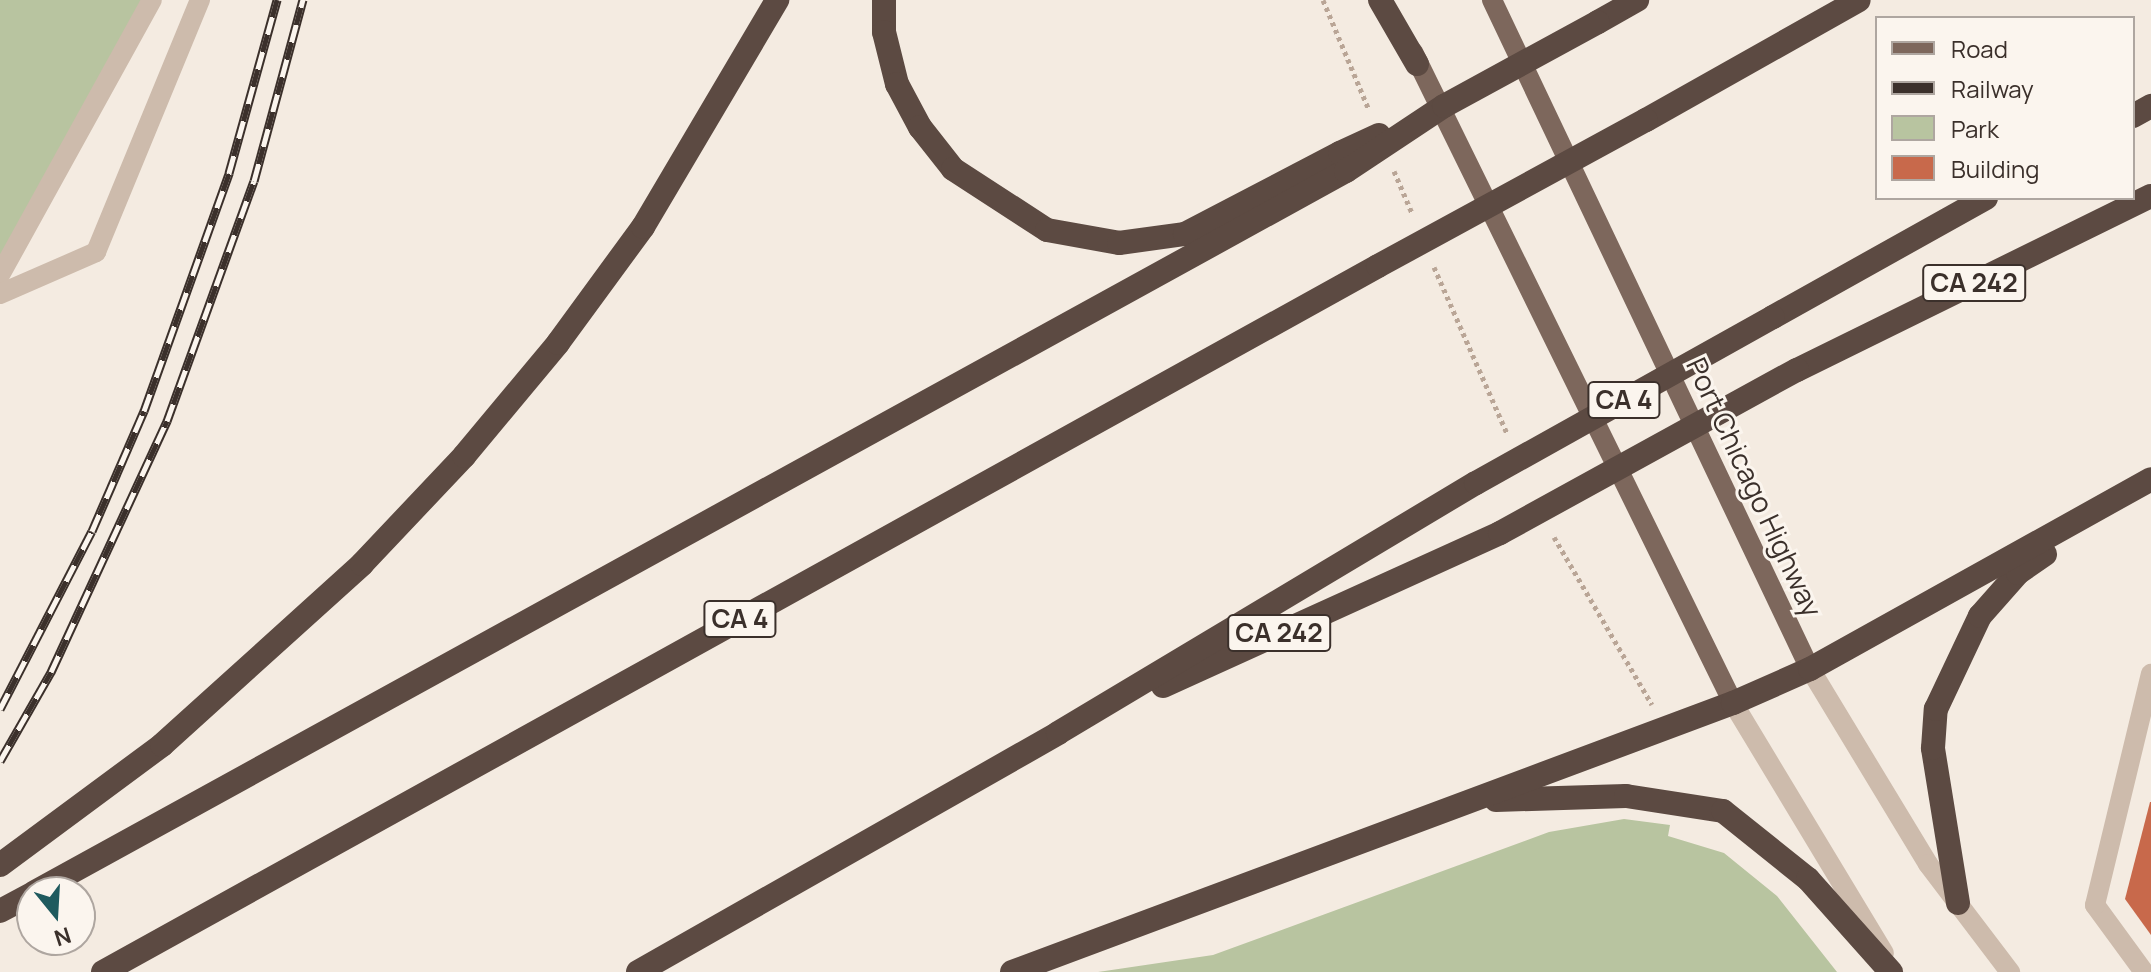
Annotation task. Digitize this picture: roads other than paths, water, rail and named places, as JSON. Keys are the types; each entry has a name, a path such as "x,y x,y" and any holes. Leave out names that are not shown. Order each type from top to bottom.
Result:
{"highway":[{"path":"0,865 162,745 362,564 464,456 558,343 643,227 716,111 777,0"},
{"path":"884,0 884,32 897,84 920,127 953,169 1047,230 1119,243 1185,234 1343,162"},
{"path":"1380,0 1417,64"},
{"path":"64,876 1637,0"},
{"name":"CA 4","path":"103,972 1859,0"},
{"name":"CA 242","path":"1058,733 1500,533 1797,370 2151,196"},
{"name":"CA 4","path":"638,972 1058,733 1476,483 1982,200"},
{"path":"1012,972 1733,703 1810,669 2147,481"},
{"path":"1958,903 1933,748 1936,709 1980,616 2018,573 2147,481"},
{"path":"1477,801 1626,796 1723,811 1808,879 1893,972"}],"main road":[{"path":"1393,0 1417,64 1733,703"},
{"name":"Port Chicago Highway","path":"1492,0 1810,669"}],"street":[{"path":"0,275 152,0"},
{"path":"0,294 96,252 200,0"},
{"name":"Port Chicago Highway","path":"1810,669 1928,864 2010,972"},
{"path":"2144,972 2095,905 2151,674"},
{"path":"1733,703 1893,972"}],"railway":[{"path":"0,709 92,531 144,411 229,173 277,0"},
{"path":"0,761 51,672 167,421 254,181 303,0"}]}
